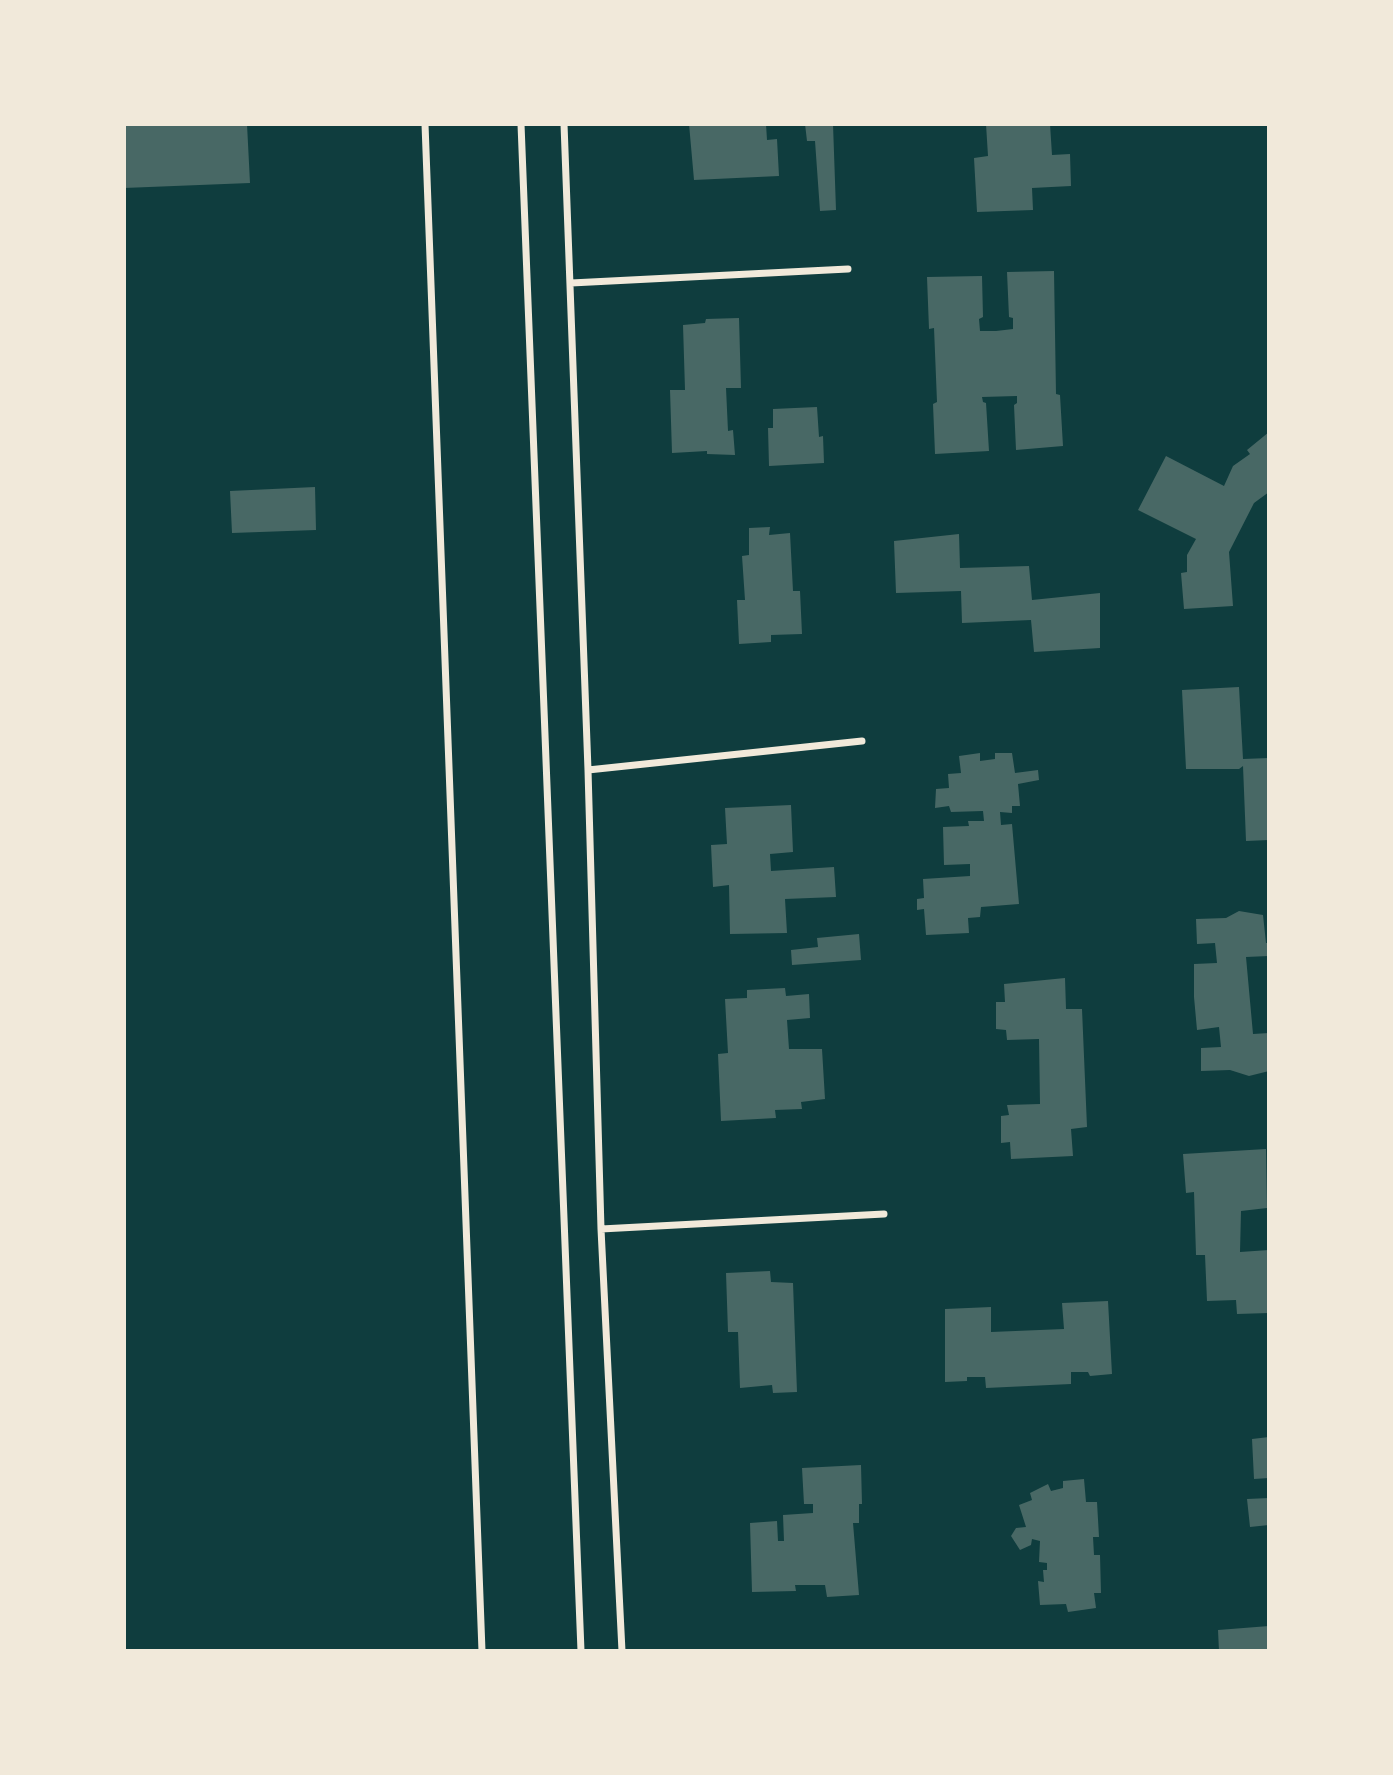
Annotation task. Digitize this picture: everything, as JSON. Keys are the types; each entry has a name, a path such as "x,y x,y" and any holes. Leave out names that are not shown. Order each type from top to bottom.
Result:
{"street":[{"path":"425,124 482,1651"},
{"path":"521,124 581,1651"},
{"path":"564,124 588,770 601,1229 622,1651"},
{"path":"571,283 848,269"},
{"path":"588,770 862,741"},
{"path":"601,1229 884,1214"}],"building":[{"path":"247,124 250,183 124,188 124,126"},
{"path":"689,124 766,124 767,140 777,139 779,176 694,180"},
{"path":"805,124 833,124 836,210 820,211 815,141 807,141"},
{"path":"986,124 1050,124 1052,155 1070,154 1071,186 1032,188 1033,210 977,212 974,158 988,156"},
{"path":"1054,271 1056,394 1060,395 1063,446 1016,450 1014,405 1017,403 1017,396 982,397 986,403 989,451 935,454 933,404 937,402 934,328 929,329 927,277 982,276 983,317 979,319 980,331 996,331 1013,329 1013,318 1009,317 1007,272"},
{"path":"739,318 741,388 726,388 728,431 733,430 735,455 707,454 707,451 672,453 670,390 685,390 683,325 705,323 706,319"},
{"path":"817,407 819,437 823,436 824,463 769,466 768,428 773,428 773,409"},
{"path":"1269,432 1269,492 1254,503 1229,552 1233,606 1184,609 1181,573 1187,572 1187,555 1196,539 1138,510 1166,456 1224,486 1233,466 1250,454 1247,450"},
{"path":"315,487 316,530 232,533 230,491"},
{"path":"770,527 769,535 790,533 793,591 800,591 802,634 771,635 771,642 739,644 737,600 745,600 742,556 749,555 749,528"},
{"path":"959,534 960,568 1029,566 1032,600 1100,593 1100,648 1034,652 1031,620 962,623 961,591 896,593 894,541"},
{"path":"1239,687 1243,759 1269,758 1269,840 1246,841 1243,766 1239,769 1186,769 1182,690"},
{"path":"980,753 980,761 995,759 995,753 1012,753 1015,773 1038,770 1039,780 1018,784 1020,806 1012,806 1012,813 1000,812 1001,825 1012,824 1019,904 981,907 980,917 968,918 969,933 926,935 924,909 917,910 917,899 924,898 923,879 970,876 970,864 944,865 943,827 969,826 968,821 984,821 983,811 951,812 949,806 935,808 936,789 949,788 948,774 961,773 959,756"},
{"path":"791,805 793,852 770,854 771,871 834,867 836,897 785,899 787,933 730,934 729,885 713,887 711,845 727,844 725,808"},
{"path":"1239,911 1263,915 1266,943 1269,943 1269,956 1246,957 1253,1034 1269,1033 1269,1071 1249,1076 1230,1070 1201,1071 1201,1048 1221,1047 1219,1027 1197,1030 1194,997 1194,964 1217,963 1215,943 1197,944 1196,919 1226,918"},
{"path":"859,934 861,960 792,965 791,950 818,947 817,938"},
{"path":"1065,978 1066,1009 1082,1009 1087,1127 1071,1129 1073,1156 1011,1159 1010,1142 1001,1143 1001,1116 1009,1115 1007,1105 1040,1104 1039,1039 1007,1040 1006,1030 996,1029 996,1002 1005,1002 1004,984"},
{"path":"785,988 786,996 809,994 810,1018 787,1020 789,1049 822,1049 825,1099 801,1102 802,1109 775,1110 776,1118 721,1121 718,1054 728,1053 725,999 747,998 747,990"},
{"path":"1266,1149 1267,1208 1241,1211 1240,1252 1269,1250 1269,1313 1237,1314 1236,1300 1207,1301 1205,1255 1196,1255 1194,1192 1186,1193 1183,1154"},
{"path":"770,1271 771,1282 793,1283 797,1392 773,1393 772,1385 740,1388 738,1332 728,1332 726,1273"},
{"path":"1108,1301 1112,1374 1090,1376 1088,1372 1071,1372 1071,1384 986,1388 985,1377 967,1377 967,1381 945,1382 945,1309 991,1307 991,1332 1064,1329 1062,1303"},
{"path":"1269,1437 1269,1478 1254,1479 1252,1439"},
{"path":"861,1465 862,1504 859,1504 859,1523 853,1523 859,1595 827,1597 825,1585 795,1585 796,1591 752,1592 750,1523 777,1521 778,1541 784,1541 783,1515 813,1513 813,1504 804,1504 802,1468"},
{"path":"1084,1479 1086,1502 1097,1502 1099,1537 1093,1537 1094,1555 1100,1555 1101,1593 1094,1593 1096,1608 1068,1612 1066,1604 1040,1605 1038,1581 1044,1582 1043,1570 1047,1570 1047,1563 1039,1562 1040,1541 1032,1539 1031,1545 1020,1550 1011,1536 1016,1528 1026,1527 1019,1505 1032,1500 1030,1493 1048,1484 1051,1491 1063,1488 1063,1481"},
{"path":"1269,1498 1269,1525 1250,1527 1247,1499"},
{"path":"1269,1626 1269,1651 1219,1651 1218,1630"}]}
